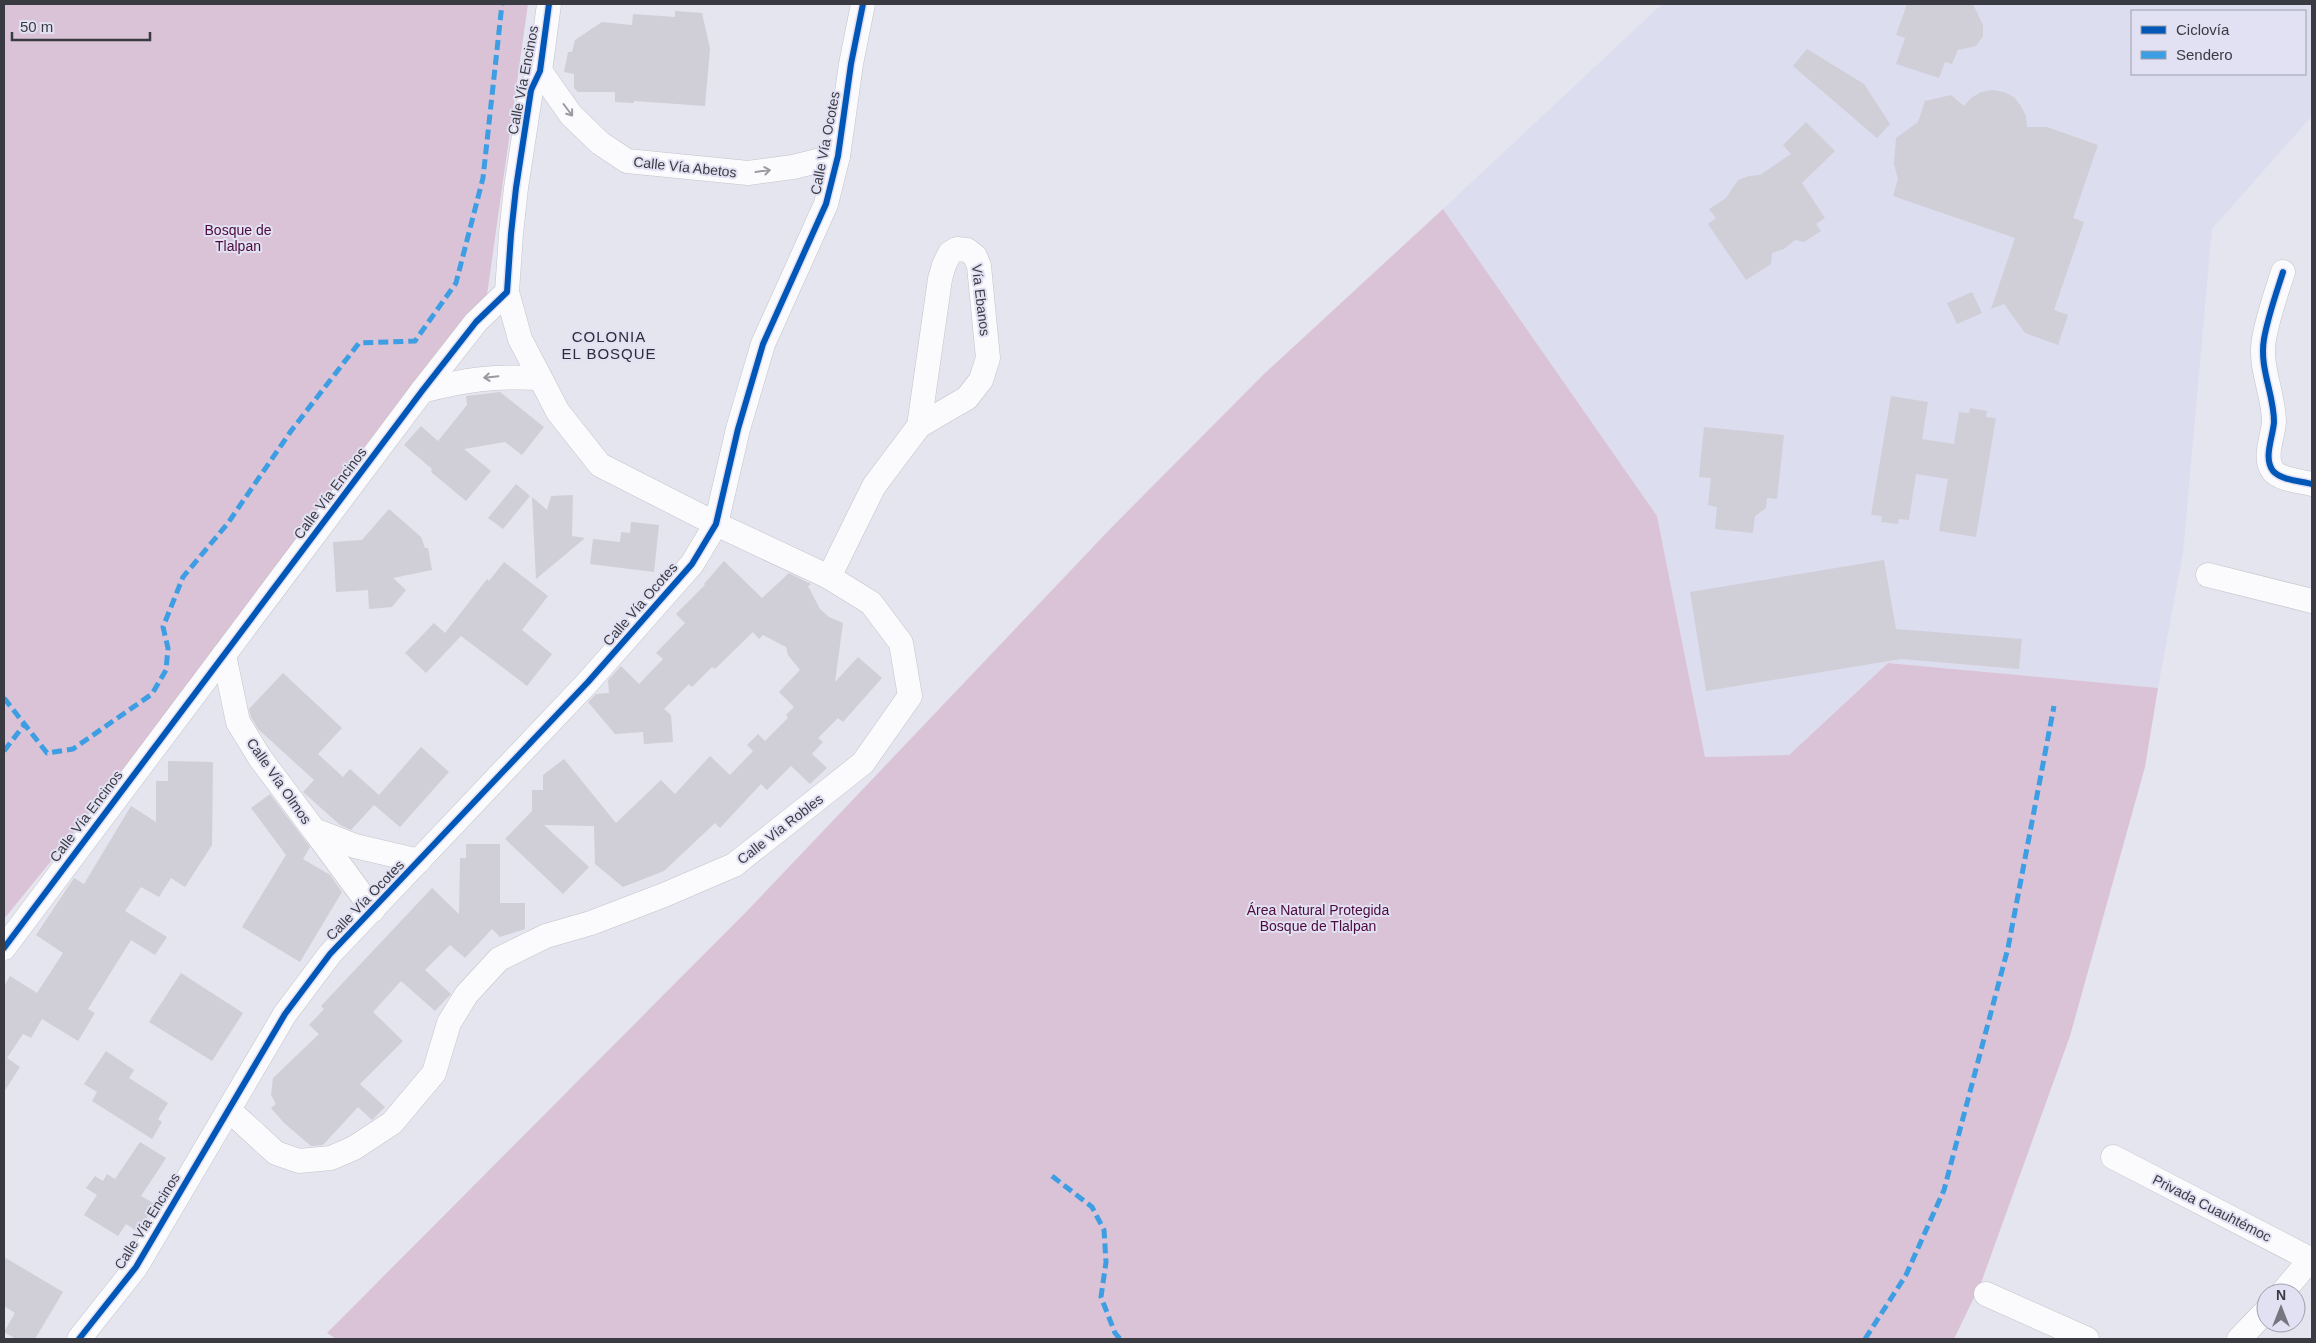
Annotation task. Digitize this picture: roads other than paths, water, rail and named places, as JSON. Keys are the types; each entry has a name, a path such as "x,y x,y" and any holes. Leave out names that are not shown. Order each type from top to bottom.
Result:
{"street":[{"name":"Calle Vía Encinos","path":"4,948 422,391 476,322 507,292 516,188 532,90 540,71 549,4"},
{"name":"Calle Vía Ocotes","path":"229,1110 285,1014 330,954 601,667 692,564 716,524 738,429 763,344 826,204 838,156 851,64 863,4"},
{"name":"Calle Vía Abetos","path":"540,71 571,115 600,143 627,162 748,173 793,167 838,156"},
{"name":"Vía Ebanos","path":"829,577 874,486 919,426 967,398 981,380 988,358 979,266 975,256 967,250 957,249 950,253 940,279 919,426"},
{"path":"2283,272 2264,339 2262,362 2273,405 2274,424 2268,461 2272,470 2278,476 2312,484"},
{"name":"Calle Vía Robles","path":"229,1110 276,1153 299,1161 331,1158 354,1148 392,1123 434,1073 449,1023 466,995 499,960 546,936 600,920 734,865 863,764 910,696 900,643 871,603 829,577 716,524 600,465 558,412 520,339 507,292"},
{"path":"422,391 460,381 499,376 540,378"},
{"path":"2208,575 2312,601"},
{"name":"Calle Vía Olmos","path":"224,655 238,722 260,758 314,830 355,846 419,861"},
{"path":"314,830 373,910"},
{"name":"Calle Vía Encinos","path":"79,1339 136,1266 229,1110"},
{"name":"Privada Cuauhtémoc","path":"2113,1157 2311,1260 2291,1283"},
{"path":"1986,1294 2087,1339"},
{"path":"2239,1339 2256,1321"}],"district":[{"name":"COLONIA EL BOSQUE","path":"609,346"}],"park label":[{"name":"Bosque de Tlalpan","path":"238,238"},
{"name":"Área Natural Protegida Bosque de Tlalpan","path":"1318,918"}]}
